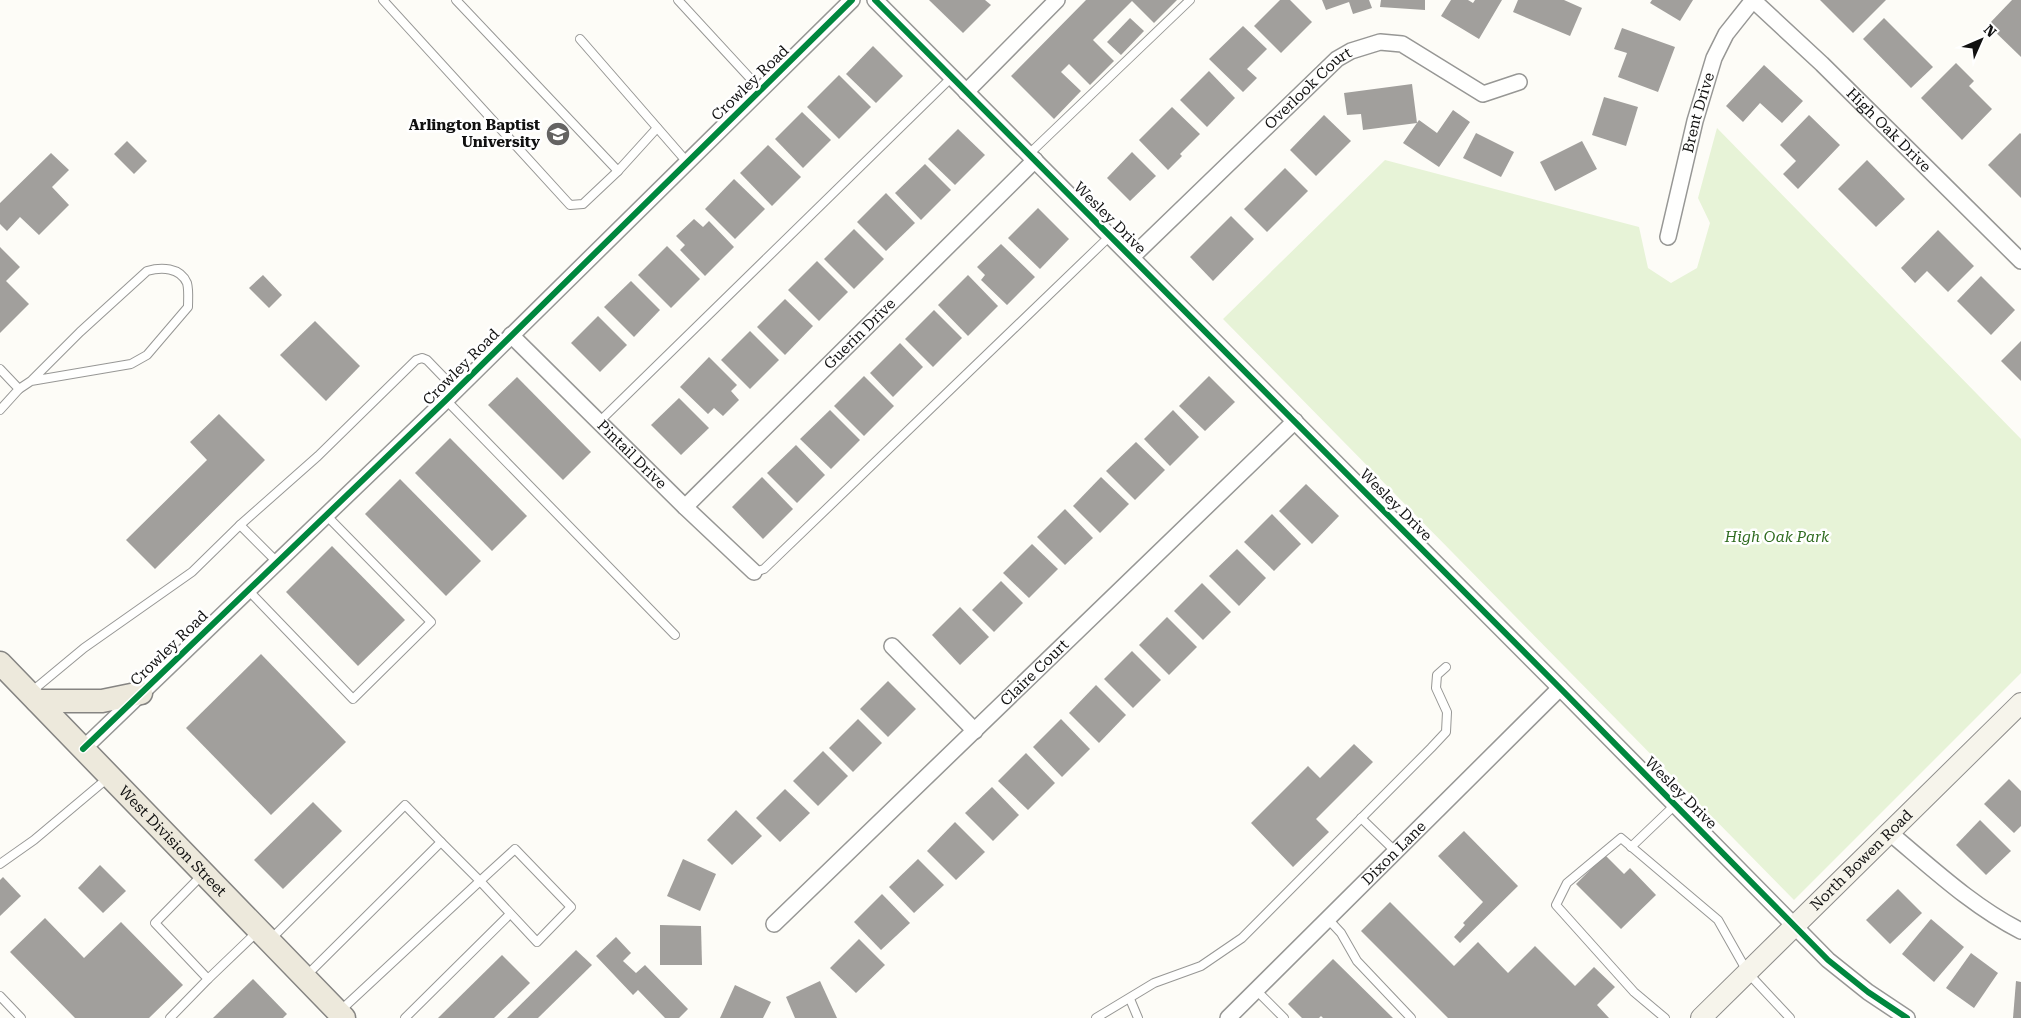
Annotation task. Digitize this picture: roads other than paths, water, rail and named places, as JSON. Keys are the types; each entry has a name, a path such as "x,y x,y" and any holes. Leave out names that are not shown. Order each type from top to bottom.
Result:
{"main road":[{"name":"West Division Street","path":"0,663 341,1015"},
{"path":"33,697 102,701 141,693"}],"street":[{"name":"Crowley Road","path":"83,748 451,395 852,0"},
{"name":"Wesley Drive","path":"875,0 1828,960 1868,992 1907,1018"},
{"path":"966,92 1057,0"},
{"name":"Brent Drive","path":"1668,237 1696,121 1714,58 1726,34 1753,0"},
{"name":"High Oak Drive","path":"1753,0 1822,64 2021,261"},
{"name":"Overlook Court","path":"1132,258 1337,60 1351,51 1380,42 1402,44 1483,94 1519,82"},
{"name":"Guerin Drive","path":"685,507 1032,157"},
{"name":"Pintail Drive","path":"510,335 754,572"},
{"name":"Claire Court","path":"774,924 1295,421"},
{"path":"892,646 975,730"},
{"name":"Dixon Lane","path":"1228,1018 1560,688"},
{"name":"North Bowen Road","path":"1701,1018 2021,703"},
{"path":"1890,833 1965,896 2001,921 2021,931"}],"lane":[{"path":"383,0 570,205 584,204 618,171 657,128"},
{"path":"456,0 618,171"},
{"path":"678,0 761,90"},
{"path":"1032,157 1190,0"},
{"path":"580,39 687,162"},
{"path":"599,422 952,77"},
{"path":"754,572 764,569 1110,236"},
{"path":"0,410 20,389 31,382 80,332 147,271 159,267 168,269 178,274 186,282 188,307 148,355 131,364 31,382"},
{"path":"33,697 84,648 192,572 318,456 416,360 422,358 427,360 451,395 675,634"},
{"path":"0,369 20,389"},
{"path":"248,590 353,699 431,622 326,515"},
{"path":"240,526 277,562"},
{"path":"1096,1018 1154,983 1201,966 1242,938 1446,732 1447,712 1436,688 1437,676 1446,667"},
{"path":"0,864 34,840 110,776"},
{"path":"1631,847 1675,804"},
{"path":"170,1018 208,979 264,936 405,805 480,881 537,942 571,907 515,849 480,881 341,1015"},
{"path":"1361,818 1396,851"},
{"path":"1665,1018 1634,992 1556,905 1567,883 1620,838 1718,920 1748,973 1790,1018"},
{"path":"304,977 441,842"},
{"path":"204,873 155,923 208,979"},
{"path":"405,1018 510,914"},
{"path":"1328,919 1341,933 1358,961 1411,1018"},
{"path":"1256,990 1284,1018"},
{"path":"0,996 21,1018"},
{"path":"1130,999 1138,1018"}],"place":[{"name":"Arlington Baptist University","path":"558,134"}],"park label":[{"name":"High Oak Park","path":"1777,537"}]}
